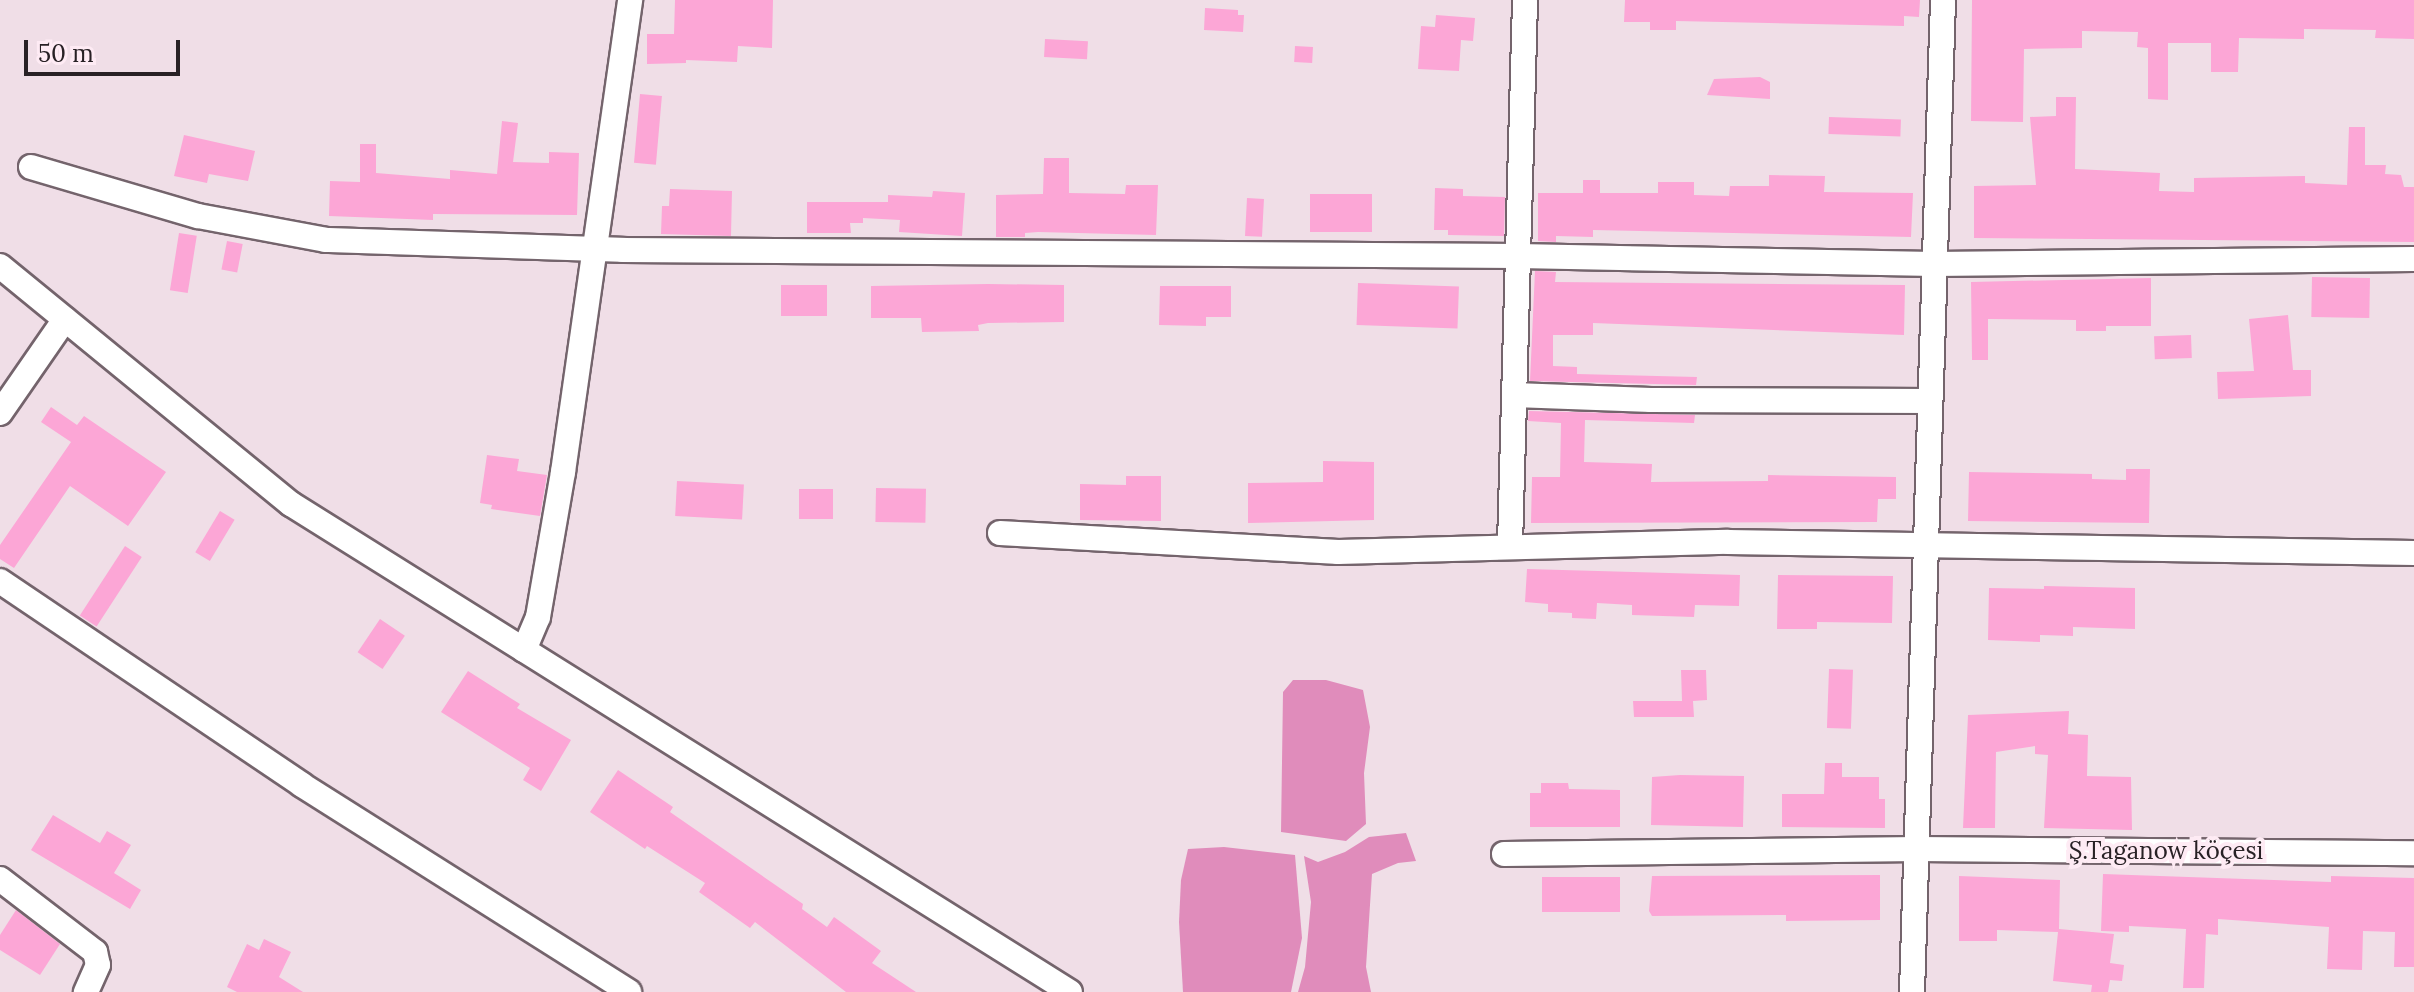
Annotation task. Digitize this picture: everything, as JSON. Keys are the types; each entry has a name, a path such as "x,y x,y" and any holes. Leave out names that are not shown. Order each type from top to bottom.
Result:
{"street":[{"path":"524,650 541,603 630,0"},
{"path":"1510,545 1525,0"},
{"path":"1912,992 1943,0"},
{"path":"31,167 198,216 326,240 594,249 1518,256 1934,264 2414,259"},
{"path":"0,266 291,504 1070,992"},
{"path":"0,413 65,319"},
{"path":"1514,395 1651,400 1930,401"},
{"path":"1000,533 1338,552 1510,545 1728,542 2414,553"},
{"path":"0,581 302,785 629,992"},
{"name":"Ş.Taganow köçesi","path":"1504,854 1918,849 2414,853"},
{"path":"0,879 95,952 98,965 86,992"}],"shaded area":[{"path":"1293,680 1326,680 1363,690 1370,727 1364,773 1366,824 1346,841 1281,832 1283,692"},
{"path":"1406,833 1416,861 1398,863 1372,874 1366,967 1371,992 1298,992 1305,967 1311,902 1304,856 1318,862 1345,852 1369,837"},
{"path":"1224,847 1295,855 1302,938 1291,992 1183,992 1179,922 1181,880 1188,849"}],"building":[{"path":"675,0 773,0 772,48 738,46 737,62 686,60 686,63 647,64 647,34 674,34"},
{"path":"1625,0 1920,0 1919,17 1904,16 1904,26 1676,21 1676,30 1650,30 1650,22 1624,22"},
{"path":"1972,0 2414,0 2414,39 2375,38 2376,30 2304,29 2304,39 2239,38 2238,72 2211,72 2211,43 2168,43 2168,100 2148,99 2148,48 2137,47 2138,32 2082,31 2082,48 2024,49 2023,122 1971,121"},
{"path":"1205,8 1238,10 1238,15 1244,15 1243,32 1204,30"},
{"path":"1436,15 1475,18 1473,41 1461,40 1459,71 1418,69 1421,26 1435,27"},
{"path":"1045,39 1088,41 1087,59 1044,57"},
{"path":"1295,46 1313,47 1312,63 1294,62"},
{"path":"1760,77 1770,82 1770,99 1707,95 1714,79"},
{"path":"640,94 662,96 656,165 634,163"},
{"path":"2056,97 2076,97 2075,169 2160,173 2159,191 2194,192 2194,178 2305,176 2305,183 2347,185 2349,127 2365,127 2365,165 2386,165 2385,174 2401,175 2404,187 2414,187 2414,242 1974,238 1974,186 2036,185 2030,117 2056,116"},
{"path":"1829,117 1901,120 1900,137 1828,134"},
{"path":"502,121 518,123 513,162 549,163 549,152 579,153 577,215 433,214 433,220 329,216 330,181 360,182 360,144 376,144 376,173 450,179 450,170 497,174"},
{"path":"184,135 255,151 248,181 209,174 207,183 174,176"},
{"path":"1044,158 1069,158 1069,193 1125,194 1126,185 1158,185 1156,235 1038,232 1025,233 1025,237 996,237 996,195 1043,194"},
{"path":"1769,175 1825,176 1824,192 1913,193 1911,237 1593,230 1593,237 1556,236 1556,242 1538,241 1538,193 1583,193 1583,180 1600,180 1600,193 1658,193 1658,182 1694,182 1694,195 1729,196 1730,186 1769,186"},
{"path":"1435,188 1463,189 1463,196 1505,197 1504,236 1448,235 1448,230 1434,230"},
{"path":"670,189 732,191 731,236 661,234 662,206 669,206"},
{"path":"933,191 965,193 962,236 899,232 900,220 863,218 863,223 850,223 851,233 807,233 807,202 888,202 888,195 932,197"},
{"path":"1310,194 1372,194 1372,232 1310,232"},
{"path":"1247,198 1264,199 1262,237 1245,236"},
{"path":"179,233 197,236 188,293 170,290"},
{"path":"227,241 243,244 237,273 221,269"},
{"path":"1535,271 1556,272 1555,282 1905,285 1904,335 1593,323 1593,335 1553,335 1553,366 1577,367 1577,374 1697,377 1696,385 1530,381"},
{"path":"2312,277 2370,278 2369,318 2311,317"},
{"path":"2151,278 2151,326 2106,326 2106,331 2076,331 2076,320 1988,319 1988,360 1972,360 1971,282"},
{"path":"1358,283 1459,287 1457,328 1357,325"},
{"path":"781,285 827,285 827,316 781,316"},
{"path":"1064,285 1064,322 988,323 978,325 979,331 922,332 921,318 871,318 871,286"},
{"path":"1160,286 1231,286 1231,317 1206,317 1206,326 1159,325"},
{"path":"2288,315 2293,370 2311,370 2311,396 2218,399 2217,372 2254,371 2249,319"},
{"path":"2191,335 2192,358 2155,359 2154,336"},
{"path":"51,407 77,425 84,416 166,472 128,526 70,486 14,568 0,559 0,545 71,442 41,422"},
{"path":"1529,411 1695,415 1694,423 1585,420 1584,462 1652,464 1651,482 1768,481 1768,475 1896,477 1896,499 1878,499 1877,522 1531,523 1532,477 1560,477 1561,423 1528,421"},
{"path":"487,455 519,459 517,471 547,475 540,516 491,509 492,505 480,503"},
{"path":"1323,461 1374,462 1374,520 1248,523 1248,483 1323,482"},
{"path":"2126,469 2150,469 2149,523 1968,521 1969,472 2092,474 2092,479 2126,480"},
{"path":"1126,476 1161,476 1161,521 1080,520 1080,484 1126,485"},
{"path":"677,481 744,485 742,519 675,516"},
{"path":"876,488 926,489 925,523 875,522"},
{"path":"799,489 833,489 833,519 799,519"},
{"path":"220,511 235,520 210,561 195,552"},
{"path":"125,546 142,557 97,627 80,616"},
{"path":"1527,569 1740,575 1739,606 1695,605 1694,617 1632,615 1632,605 1597,603 1596,619 1572,618 1572,613 1548,612 1548,604 1525,602"},
{"path":"1778,575 1893,576 1892,623 1817,622 1817,629 1777,629"},
{"path":"2044,586 2135,588 2135,629 2073,627 2073,636 2040,635 2040,642 1988,640 1989,588 2044,589"},
{"path":"380,619 405,636 383,669 358,652"},
{"path":"1829,669 1853,670 1851,729 1827,728"},
{"path":"1681,670 1706,670 1707,700 1693,701 1694,717 1634,717 1633,701 1682,701"},
{"path":"468,671 520,704 517,708 571,740 541,791 523,780 530,768 441,712"},
{"path":"2069,711 2068,734 2088,735 2087,776 2131,777 2132,830 2044,828 2048,755 2035,754 2035,746 1996,752 1995,828 1963,828 1968,715"},
{"path":"1825,763 1842,763 1842,777 1879,777 1879,799 1885,799 1885,828 1782,827 1782,794 1824,794"},
{"path":"618,770 673,807 670,812 803,904 802,909 827,927 834,917 881,951 872,963 916,992 846,992 755,922 750,928 699,892 705,883 647,846 645,849 590,812"},
{"path":"1744,776 1743,827 1651,825 1652,777"},
{"path":"1541,783 1568,783 1569,789 1620,790 1620,827 1530,827 1530,793 1541,793"},
{"path":"53,815 100,843 107,831 131,845 114,873 141,890 130,909 31,850"},
{"path":"2103,874 2331,882 2331,876 2414,878 2414,967 2394,967 2395,932 2363,931 2362,970 2327,969 2329,927 2218,919 2218,935 2206,934 2204,988 2183,988 2186,929 2129,926 2129,932 2101,931"},
{"path":"1880,875 1880,920 1786,921 1786,915 1652,916 1649,911 1652,876"},
{"path":"1959,876 2060,880 2059,929 2114,934 2110,963 2124,965 2122,981 2110,980 2108,992 2091,992 2092,985 2053,981 2058,932 1997,930 1997,941 1959,941"},
{"path":"1542,877 1620,877 1620,912 1542,912"},
{"path":"16,910 60,944 40,975 0,950 0,935"},
{"path":"264,939 291,952 279,977 303,992 237,992 227,987 247,944 259,950"}]}
